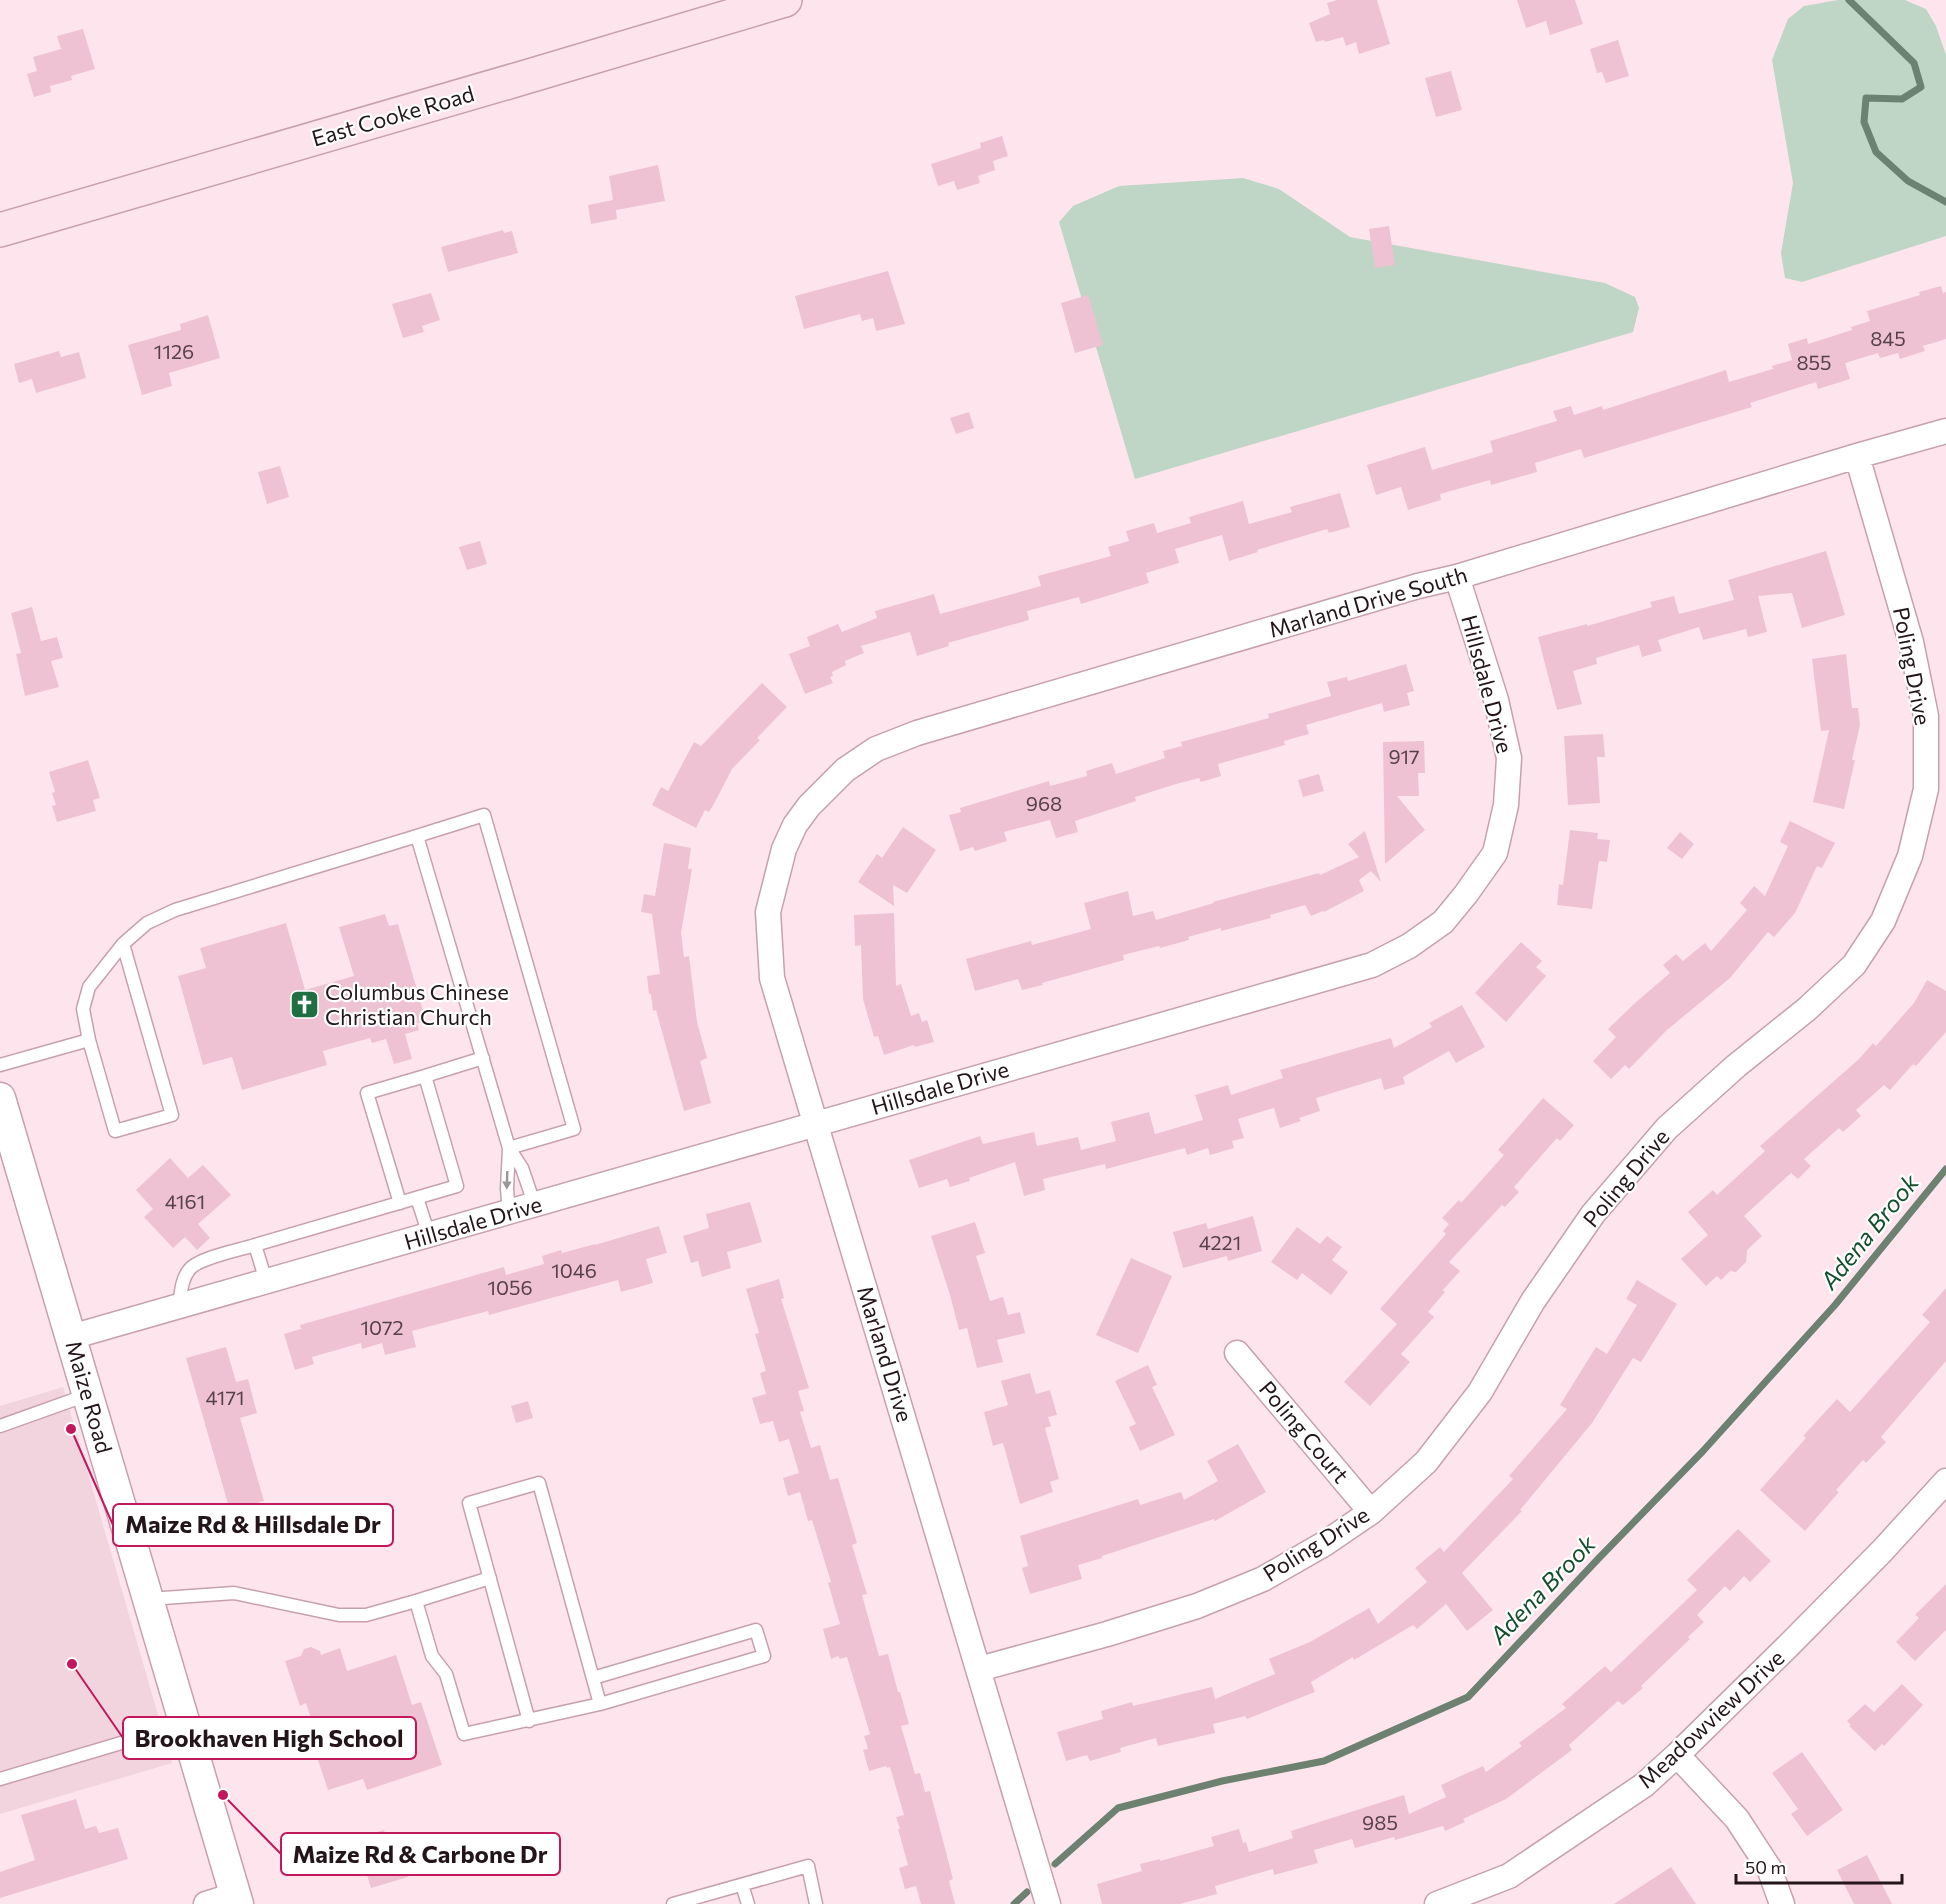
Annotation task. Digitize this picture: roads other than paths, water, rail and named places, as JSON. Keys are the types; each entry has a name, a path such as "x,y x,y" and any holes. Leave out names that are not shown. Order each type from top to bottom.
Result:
{"main road":[{"name":"East Cooke Road","path":"0,230 785,0"}],"street":[{"name":"Marland Drive South","path":"809,806 845,770 876,749 916,733 1457,577 1946,431"},
{"name":"Poling Drive","path":"979,1670 1107,1634 1208,1601 1263,1579 1324,1544 1371,1512 1426,1462 1480,1392 1533,1301 1593,1214 1667,1128 1736,1066 1807,1009 1854,965 1883,921 1910,856 1926,789 1926,716 1911,642 1857,456"},
{"name":"Hillsdale Drive","path":"71,1337 1372,965 1409,946 1443,922 1467,894 1495,853 1506,806 1509,758 1496,700 1457,577"},
{"name":"Marland Drive","path":"809,806 795,825 784,849 768,912 772,978 1048,1904"},
{"name":"Maize Road","path":"0,1098 237,1899"},
{"name":"Poling Court","path":"1238,1353 1371,1512"},
{"name":"Meadowview Drive","path":"1437,1904 1509,1876 1644,1785 1882,1551 1946,1481"},
{"path":"1677,1755 1737,1819 1769,1868 1782,1904"},
{"path":"206,1904 237,1899"}],"lane":[{"path":"123,944 172,1115 115,1131 89,1040 83,1009 89,987 123,944 147,923 176,910 484,815 574,1129 509,1148"},
{"path":"417,836 509,1148 522,1168 535,1206"},
{"path":"0,1065 89,1040"},
{"path":"400,1203 367,1093 483,1058"},
{"path":"179,1306 183,1283 189,1268 199,1262 458,1186 425,1076"},
{"path":"509,1148 507,1188 509,1212"},
{"path":"417,1198 429,1235"},
{"path":"255,1245 266,1281"},
{"path":"0,1426 88,1395"},
{"path":"529,1721 469,1503 539,1483 600,1704"},
{"path":"148,1599 234,1593 339,1616 366,1615 490,1578"},
{"path":"416,1601 432,1656 446,1674 464,1734 600,1704 764,1656 756,1630 593,1678"},
{"path":"0,1779 185,1724"},
{"path":"680,1903 808,1866 816,1904"},
{"path":"742,1885 748,1904"}],"waterway":[{"name":"Adena Brook","path":"1849,0 1914,63 1921,87 1902,99 1866,98 1864,122 1876,152 1908,181 1946,202"},
{"name":"Adena Brook","path":"1055,1864 1118,1808 1222,1781 1324,1761 1468,1697 1703,1451 1835,1305 1946,1169"},
{"name":"Adena Brook","path":"1014,1904 1027,1892"}],"place":[{"name":"Columbus Chinese Christian Church","path":"304,1005"},
{"name":"Maize Rd & Hillsdale Dr","path":"71,1429"},
{"name":"Brookhaven High School","path":"72,1664"},
{"name":"Maize Rd & Carbone Dr","path":"223,1795"}]}
